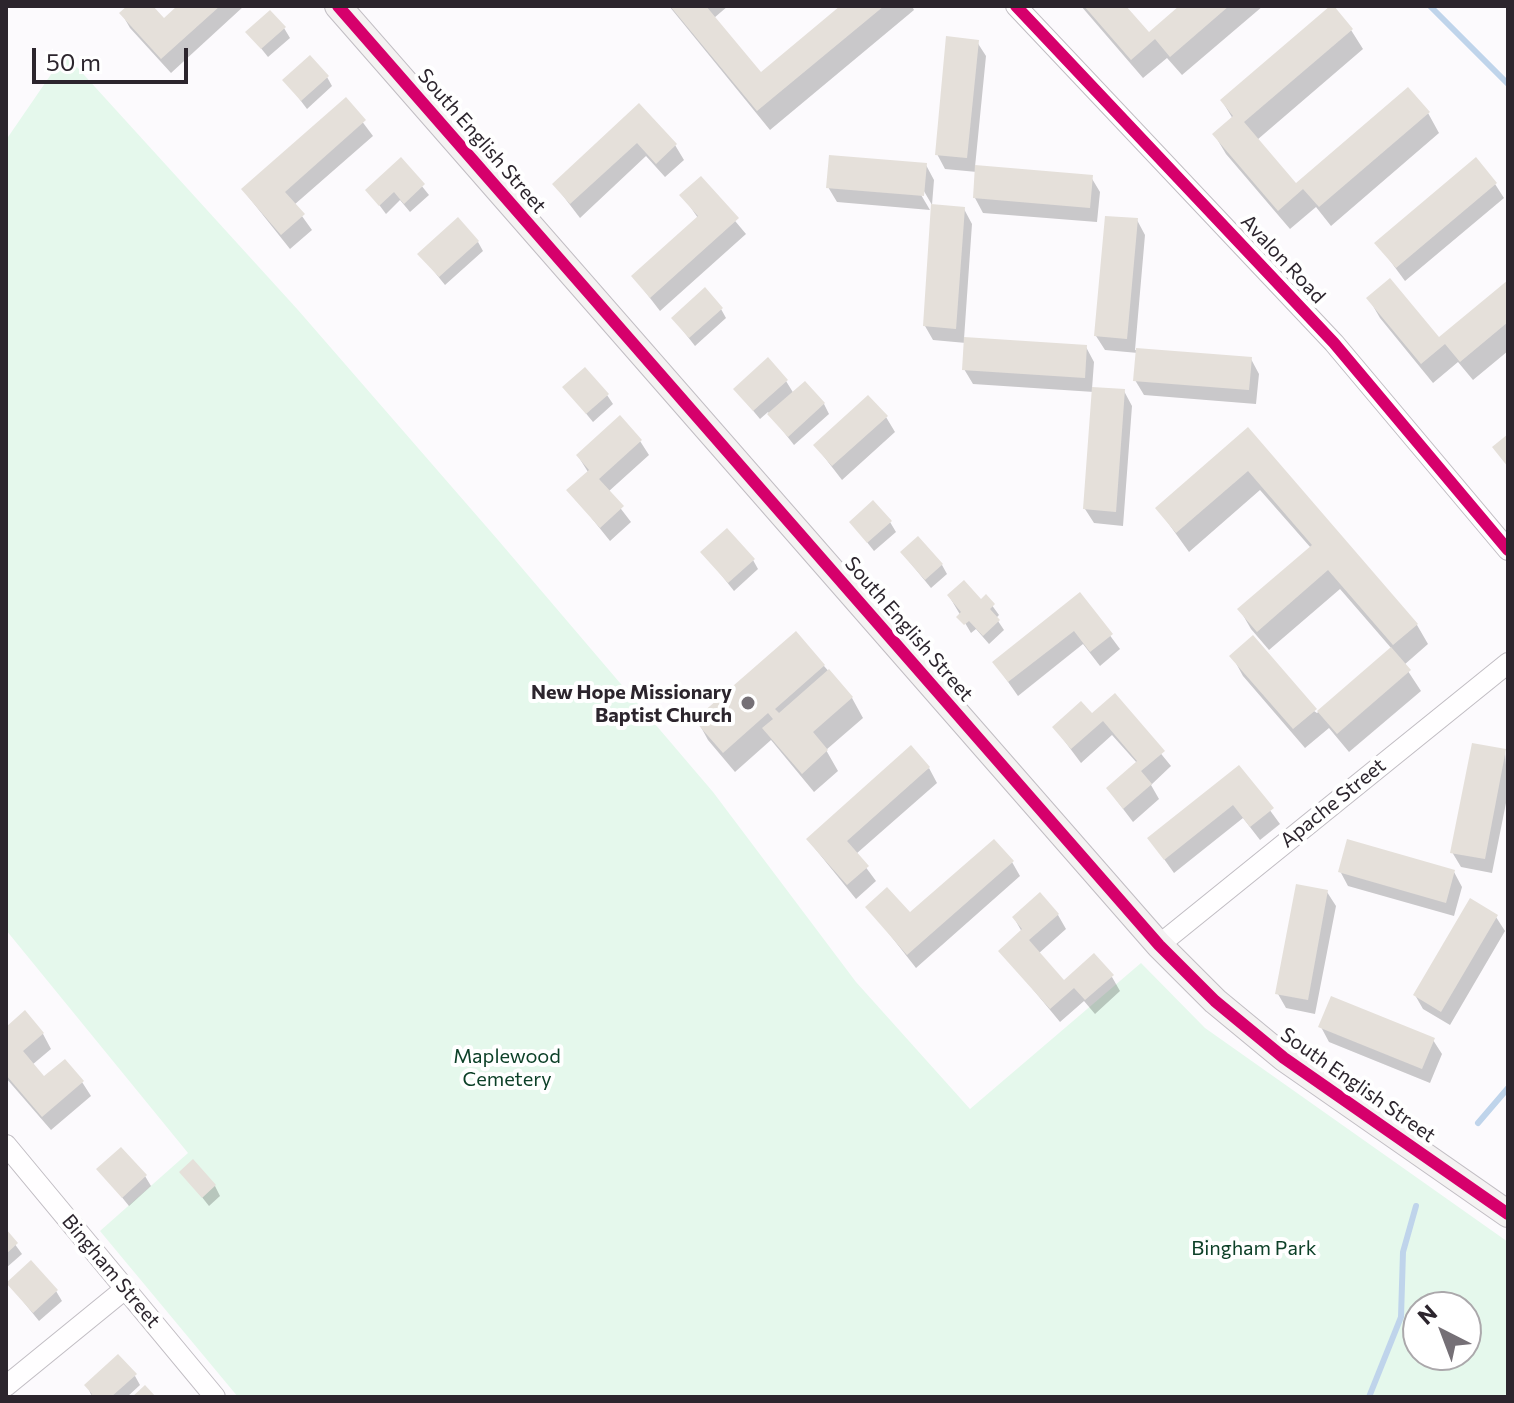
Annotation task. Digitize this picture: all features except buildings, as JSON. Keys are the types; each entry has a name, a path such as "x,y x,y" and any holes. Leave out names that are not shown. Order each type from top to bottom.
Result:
{"street":[{"name":"South English Street","path":"338,6 1159,945 1215,1001 1284,1058 1508,1214"},
{"name":"Avalon Road","path":"1016,6 1334,343 1508,550"},
{"name":"Apache Street","path":"1159,945 1508,663"},
{"name":"Bingham Street","path":"6,1145 215,1397"},
{"path":"6,1386 125,1289"}],"green space":[{"name":"Maplewood Cemetery","path":"65,54 298,310 498,540 713,792 856,982 970,1109 1141,963 1205,1028 1508,1242 1508,1397 238,1397 100,1231 188,1153 6,930 6,140"}],"waterway":[{"path":"1430,6 1508,84"},
{"path":"1478,1123 1508,1088"},
{"path":"1369,1397 1401,1317 1403,1252 1416,1206"}],"cycle path":[{"path":"338,6 1159,945 1215,1001 1284,1058 1508,1214"},
{"path":"1016,6 1334,343 1508,550"}],"place":[{"name":"New Hope Missionary Baptist Church","path":"748,703"}],"park label":[{"name":"Bingham Park","path":"1254,1248"}]}
